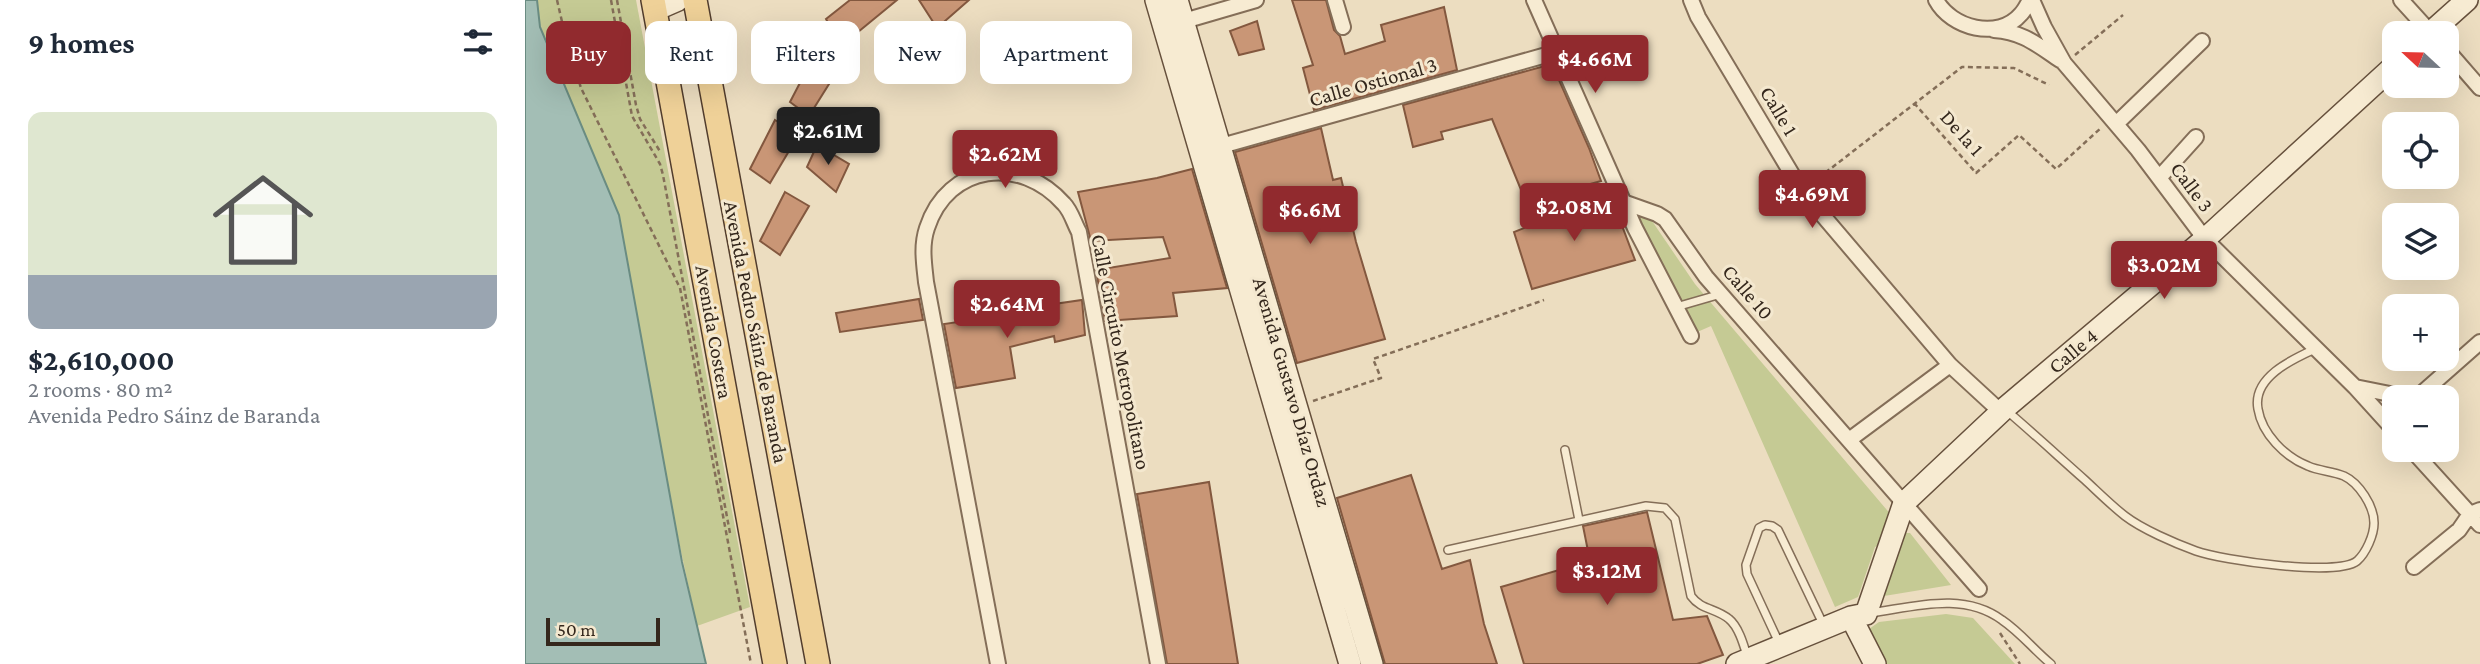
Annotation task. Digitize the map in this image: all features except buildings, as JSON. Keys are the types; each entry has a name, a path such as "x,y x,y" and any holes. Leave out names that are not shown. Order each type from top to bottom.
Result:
{"main road":[{"name":"Avenida Pedro Sáinz de Baranda","path":"695,0 818,664"},
{"name":"Avenida Costera","path":"654,5 775,664"}],"street":[{"path":"654,5 678,0"},
{"name":"Avenida Gustavo Díaz Ordaz","path":"1156,0 1210,149 1296,407 1372,664"},
{"name":"Avenida Gustavo Díaz Ordaz","path":"1177,0 1184,21 1210,149 1350,664"},
{"path":"1184,21 1256,0"},
{"path":"1335,0 1343,27"},
{"path":"1534,0 1635,228 1691,336"},
{"name":"Calle 1","path":"1691,0 1698,17 1802,191 1950,365 2003,410"},
{"name":"Calle 3","path":"1936,0 1949,17 1958,23 1982,30 2013,32 2029,38 2064,63"},
{"path":"1982,30 2005,24 2020,16 2031,0"},
{"name":"Calle 3","path":"2031,0 2064,63 2159,178 2205,239 2382,417"},
{"path":"2401,0 2420,21"},
{"path":"2444,21 2467,0"},
{"path":"2114,122 2202,41"},
{"name":"Calle Ostional 3","path":"1210,149 1557,52"},
{"path":"2459,64 2480,88"},
{"name":"Calle 4","path":"1859,615 1904,503 2003,410 2205,239 2382,77"},
{"path":"2159,178 2196,136"},
{"name":"Calle Circuito Metropolitano","path":"998,664 923,251 927,227 939,205 954,185 979,173 1016,173 1034,180 1052,191 1067,206 1079,232 1158,664"},
{"name":"Calle 10","path":"1626,204 1665,219 1706,277 1979,589"},
{"path":"2355,387 2400,396 2421,394 2480,342"},
{"path":"1849,440 1950,365"},
{"path":"2414,567 2477,516 2424,462"},
{"path":"1743,662 1859,615 1875,664"}],"lane":[{"path":"1676,307 1721,294"},
{"path":"2003,410 2126,517 2166,537 2197,551 2222,558 2302,568 2331,568 2355,562 2368,546 2374,522 2367,497 2346,477 2307,466 2282,451 2267,430 2257,407 2262,385 2283,363 2316,349"},
{"path":"1565,450 1580,520"},
{"path":"1448,550 1646,506 1665,508 1675,519 1691,596 1697,604 1719,612 1732,622 1743,662"},
{"path":"1780,646 1745,565 1759,528 1765,525 1778,530 1825,628"},
{"path":"1859,615 1944,603 1973,606 2003,620 2051,664"}],"path":[{"path":"557,0 581,88 680,288 753,664"},
{"path":"611,0 632,116 660,164 663,175 753,664"},
{"path":"2064,63 2123,15"},
{"path":"1802,191 1962,67 2014,68 2049,85"},
{"name":"De la 1","path":"1914,103 1976,173 2019,135 2056,169 2114,122"},
{"path":"1296,407 1381,378 1373,359 1543,300"},
{"path":"1997,628 2020,664"}],"green space":[{"path":"525,0 636,0 645,48 645,84 652,84 750,607 697,626 621,270 560,84 631,84 631,21 546,21 546,42 533,3"},
{"path":"1633,214 1650,218 1695,284 1892,516 1883,543 1875,547 1858,597 1835,607 1711,326 1695,333"},
{"path":"1901,533 1910,533 1951,585 1878,597"},
{"path":"1946,614 1973,618 2015,664 1886,664 1869,629 1879,622"}],"water":[{"path":"525,0 537,0 540,27 546,41 546,84 564,84 619,215 682,562 706,664 525,664"}]}
